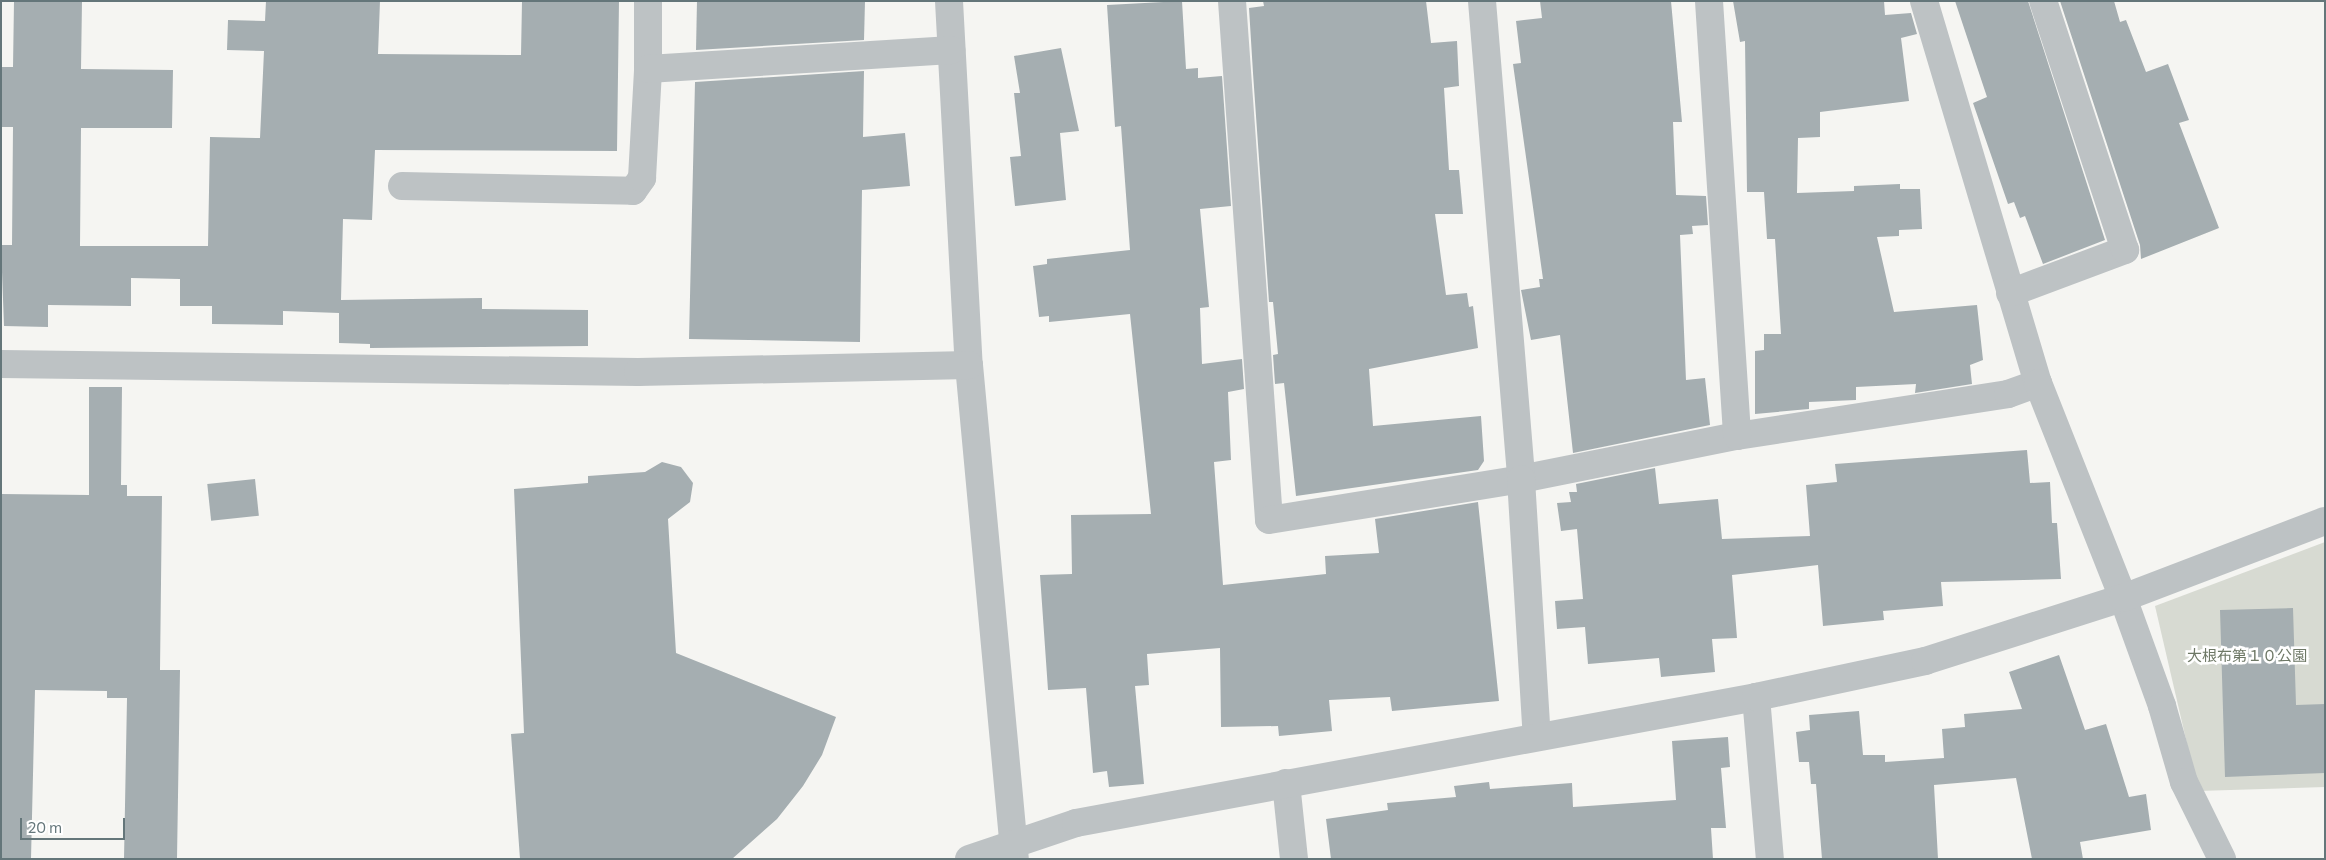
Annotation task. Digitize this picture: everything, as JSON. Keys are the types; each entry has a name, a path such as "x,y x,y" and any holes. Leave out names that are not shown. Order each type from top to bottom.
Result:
{"street":[{"path":"402,186 633,192 642,178 648,69 648,1"},
{"path":"949,1 969,365 1014,851"},
{"path":"1232,1 1269,520 1521,479 1737,436 2008,394 2038,384"},
{"path":"1482,1 1521,479 1537,737"},
{"path":"1708,1 1737,436"},
{"path":"1924,1 2038,384 2123,598 2162,706 2184,782 2222,859"},
{"path":"2010,293 2125,250 2043,1"},
{"path":"648,69 951,50"},
{"path":"1,364 638,372 969,365"},
{"path":"970,859 1014,851 1076,823 1756,696 1925,661 2123,598 2325,521"},
{"path":"1756,696 1770,859"},
{"path":"1286,783 1294,859"}],"green space":[{"name":"大根布第１０公園","path":"2325,542 2325,787 2198,791 2155,606"}],"building":[{"path":"14,1 82,1 81,69 173,70 172,128 81,128 80,246 208,246 210,137 260,138 264,51 227,50 228,20 265,21 266,1 380,1 378,54 521,55 522,1 619,1 617,151 375,150 372,220 343,219 341,300 482,298 482,309 588,310 588,346 370,348 370,344 339,343 339,313 283,311 283,325 212,324 212,306 180,306 180,279 131,278 131,306 48,305 48,327 4,326 1,245 12,245 13,127 1,127 1,67 13,67"},
{"path":"697,1 865,1 864,40 696,50"},
{"path":"1182,1 1186,69 1198,68 1198,78 1222,76 1231,206 1200,209 1209,307 1200,308 1202,364 1242,359 1244,389 1228,392 1231,460 1214,462 1223,585 1326,574 1325,556 1379,553 1375,519 1478,502 1499,701 1392,711 1390,697 1329,700 1332,731 1279,736 1278,726 1221,727 1220,648 1147,654 1149,685 1135,686 1144,784 1109,787 1107,771 1093,773 1086,688 1048,690 1040,575 1072,574 1071,515 1151,514 1130,314 1049,322 1049,316 1039,317 1033,266 1047,264 1047,259 1130,250 1121,126 1115,127 1107,5"},
{"path":"1263,1 1426,1 1431,43 1457,41 1459,86 1444,88 1449,170 1459,170 1463,214 1435,214 1446,295 1467,293 1469,307 1473,306 1478,348 1369,369 1373,426 1481,416 1484,461 1478,470 1296,496 1284,383 1275,384 1273,355 1278,354 1273,302 1269,302 1253,73 1249,8 1264,6"},
{"path":"1540,1 1671,1 1682,122 1673,122 1676,195 1706,196 1708,225 1692,226 1693,234 1680,235 1686,380 1705,378 1710,425 1573,453 1560,335 1531,340 1521,290 1540,287 1539,279 1543,279 1513,64 1521,63 1516,21 1542,18"},
{"path":"1733,1 1884,1 1885,15 1911,13 1917,34 1901,38 1909,101 1820,112 1820,137 1798,138 1797,193 1854,191 1854,186 1900,184 1900,189 1920,189 1922,229 1899,230 1899,236 1877,237 1894,312 1977,305 1983,360 1970,365 1972,384 1915,393 1916,384 1856,387 1856,400 1809,402 1809,409 1755,414 1755,351 1764,350 1764,334 1781,334 1775,239 1767,239 1764,192 1747,192 1745,41 1740,42"},
{"path":"1955,1 2028,1 2105,240 2043,264 2025,216 2020,218 2014,202 2008,204 1973,103 1987,97"},
{"path":"2060,1 2114,1 2120,22 2126,20 2146,72 2168,64 2189,120 2179,123 2219,228 2141,259 2140,245"},
{"path":"1061,48 1079,131 1060,133 1066,200 1015,206 1010,157 1021,156 1014,93 1020,93 1014,56"},
{"path":"864,71 863,137 905,133 910,186 862,190 860,342 689,339 695,82"},
{"path":"89,387 122,387 121,485 127,485 127,496 162,496 160,670 180,670 177,859 124,859 127,698 107,698 107,691 35,690 31,859 1,859 1,494 89,495"},
{"path":"2027,450 2030,483 2050,482 2052,523 2057,523 2061,579 1941,582 1943,606 1883,611 1884,620 1823,626 1818,565 1732,575 1737,638 1712,639 1715,672 1661,677 1659,658 1588,664 1585,627 1557,629 1555,601 1583,599 1577,529 1561,531 1557,503 1571,502 1569,492 1577,492 1576,484 1655,468 1659,504 1718,499 1722,539 1810,536 1806,485 1837,482 1835,464"},
{"path":"662,462 681,467 693,483 690,502 668,519 676,653 836,717 822,755 803,786 777,819 732,859 520,859 511,734 524,733 514,489 588,483 588,476 645,472"},
{"path":"255,479 259,516 211,521 207,484"},
{"path":"2293,608 2296,705 2325,704 2325,773 2225,777 2220,610"},
{"path":"2059,655 2085,730 2106,724 2129,797 2146,794 2151,830 2080,842 2083,859 2032,859 2016,778 1934,785 1938,859 1822,859 1816,784 1811,784 1809,762 1799,762 1796,732 1810,730 1809,715 1859,711 1863,755 1885,755 1885,762 1944,758 1942,729 1965,727 1964,714 2022,709 2009,672"},
{"path":"1728,737 1730,767 1721,768 1726,828 1711,828 1713,859 1331,859 1326,819 1388,810 1387,803 1456,797 1454,786 1489,782 1490,789 1572,783 1573,807 1676,800 1672,741"}]}
